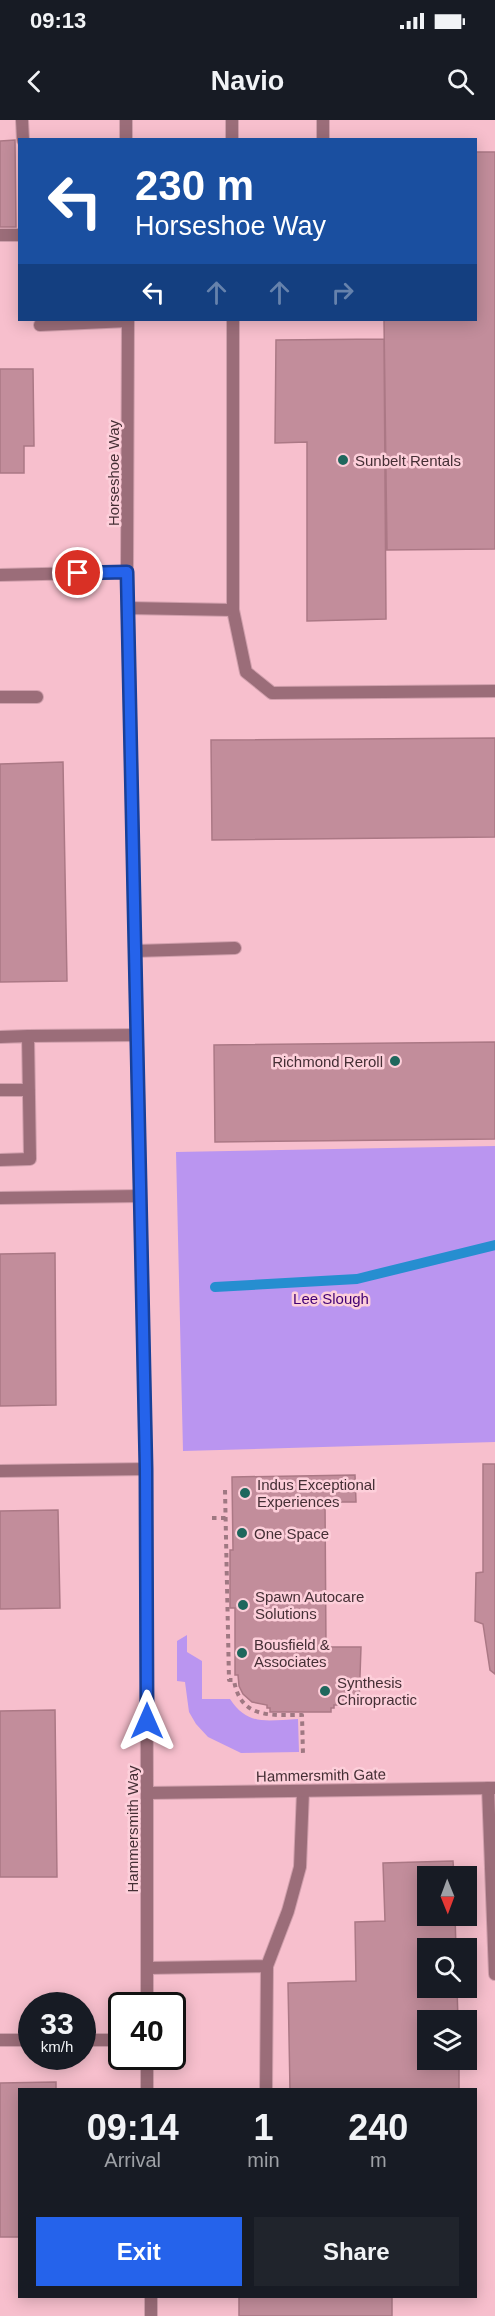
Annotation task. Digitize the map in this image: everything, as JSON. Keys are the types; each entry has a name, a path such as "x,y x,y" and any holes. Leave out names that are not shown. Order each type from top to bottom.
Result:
{"street":[{"path":"21,120 23,138"},
{"path":"126,120 126,138"},
{"path":"232,120 232,138"},
{"path":"323,120 323,138"},
{"path":"0,235 18,235"},
{"path":"40,325 111,321"},
{"name":"Horseshoe Way","path":"127,572 129,321"},
{"path":"233,321 233,610 246,672 272,693 495,691"},
{"path":"0,575 127,572"},
{"name":"Hammersmith Way","path":"127,572 146,1469 147,1992"},
{"path":"128,608 233,610"},
{"path":"0,698 37,697"},
{"path":"135,951 235,948"},
{"path":"0,1036 136,1035"},
{"path":"0,1160 30,1159 28,1036"},
{"path":"0,1090 29,1090"},
{"path":"0,1198 140,1196"},
{"path":"0,1471 146,1469"},
{"path":"491,1788 495,1974"},
{"name":"Hammersmith Gate","path":"147,1793 491,1788"},
{"path":"266,2088 267,1966 288,1911 300,1867 303,1791"},
{"path":"147,1968 267,1966"},
{"path":"0,2040 18,2040"},
{"path":"147,2070 147,2088"},
{"path":"151,2298 151,2316"}],"path":[{"path":"225,1490 229,1680 234,1680 237,1696 243,1703 259,1713 303,1715 303,1755"},
{"path":"212,1518 226,1518"}],"green space":[{"name":"Lee Slough","path":"495,1146 495,1442 183,1451 176,1152"},
{"path":"187,1635 187,1652 202,1661 202,1699 230,1699 244,1714 260,1720 298,1719 299,1752 241,1753 208,1737 189,1712 185,1682 177,1681 177,1641"}],"building":[{"path":"15,140 16,227 0,227 0,141"},
{"path":"477,152 495,152 495,549 387,550 384,321 477,321"},
{"path":"384,339 386,619 307,621 307,442 275,443 276,340"},
{"path":"0,369 33,369 34,446 24,446 24,473 0,473"},
{"path":"495,738 495,837 212,840 211,740"},
{"path":"63,762 67,981 0,982 0,764"},
{"path":"495,1042 495,1139 215,1142 214,1045"},
{"path":"55,1253 56,1405 0,1406 0,1254"},
{"path":"483,1464 495,1464 495,1674 490,1670 483,1624 475,1621 476,1573 483,1572"},
{"path":"355,1475 356,1502 325,1502 326,1647 361,1647 359,1705 334,1705 331,1712 270,1712 267,1705 252,1702 243,1694 239,1686 238,1675 235,1675 235,1608 230,1608 230,1550 233,1550 232,1477"},
{"path":"58,1510 60,1608 0,1609 0,1511"},
{"path":"55,1710 57,1877 0,1877 0,1711"},
{"path":"453,1861 453,1866 417,1866 417,1926 455,1926 456,1938 417,1938 417,1998 457,1998 458,2010 417,2010 417,2070 459,2070 459,2088 290,2088 288,1983 356,1981 355,1922 385,1921 383,1863"},
{"path":"56,2082 56,2088 18,2088 18,2237 0,2237 0,2083"},
{"path":"239,2298 392,2298 392,2316 239,2316"}],"waterway":[{"path":"215,1287 357,1279 495,1245"}],"place":[{"name":"Sunbelt Rentals","path":"343,460"},
{"name":"Richmond Reroll","path":"395,1061"},
{"name":"Indus Exceptional Experiences","path":"245,1493"},
{"name":"One Space","path":"242,1533"},
{"name":"Spawn Autocare Solutions","path":"243,1605"},
{"name":"Bousfield & Associates","path":"242,1653"},
{"name":"Synthesis Chiropractic","path":"325,1691"}],"route":[{"path":"78,573 127,572 146,1469 147,1721"}]}
